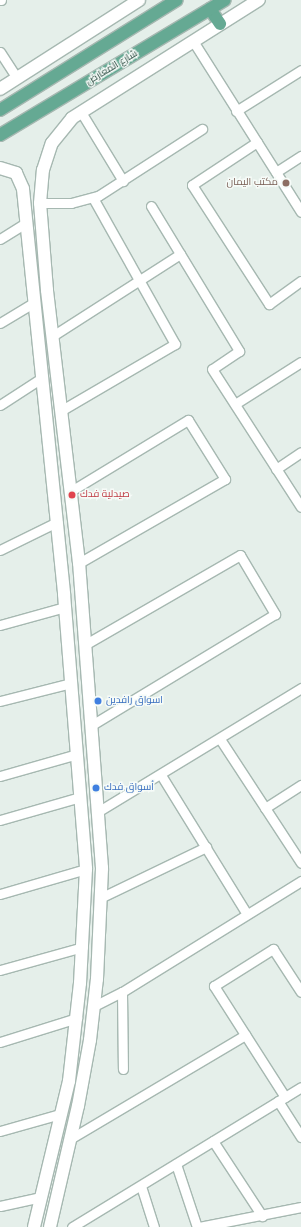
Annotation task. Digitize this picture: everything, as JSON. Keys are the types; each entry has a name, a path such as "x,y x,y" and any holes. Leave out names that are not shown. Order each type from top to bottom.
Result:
{"main road":[{"path":"0,89 139,0"},
{"path":"0,110 177,0"},
{"name":"شارع المعارض","path":"0,135 225,0"},
{"path":"50,1227 80,1100 94,1006 102,868 99,811 79,563 40,203 47,155 61,130 81,112 259,0"},
{"path":"210,10 220,24"},
{"path":"0,168 10,169 20,178 33,303 43,377 64,594 86,869 83,947 77,1018 69,1081 34,1227"},
{"path":"26,227 43,230"},
{"path":"64,594 81,592"},
{"path":"49,1165 64,1166"}],"street":[{"path":"193,41 301,212"},
{"path":"0,52 16,78"},
{"path":"236,111 301,70"},
{"path":"81,112 123,181"},
{"path":"40,203 71,203 93,198 123,181 202,129"},
{"path":"257,142 192,184 269,304 301,281"},
{"path":"276,172 301,156"},
{"path":"62,410 174,344 138,282 93,198"},
{"path":"151,206 239,351 212,369 301,507"},
{"path":"0,239 26,227"},
{"path":"54,335 180,254"},
{"path":"0,323 33,303"},
{"path":"235,404 301,362"},
{"path":"0,406 43,377"},
{"path":"71,491 188,420 225,479 79,563"},
{"path":"276,469 301,452"},
{"path":"1,548 57,522"},
{"path":"86,644 240,554 276,614 92,725"},
{"path":"0,625 65,607"},
{"path":"0,701 71,683"},
{"path":"99,811 161,775 301,688"},
{"path":"220,738 301,863"},
{"path":"0,776 77,754"},
{"path":"161,775 247,914"},
{"path":"265,808 301,785"},
{"path":"0,820 80,797"},
{"path":"100,898 206,847"},
{"path":"0,894 86,869"},
{"path":"94,1006 122,992 301,881"},
{"path":"0,970 83,947"},
{"path":"301,992 273,949 214,986 245,1035 301,1137"},
{"path":"122,992 123,1069"},
{"path":"0,1042 77,1018"},
{"path":"70,1139 245,1035"},
{"path":"72,1227 141,1186 301,1086"},
{"path":"0,1131 60,1114"},
{"path":"213,1141 262,1216"},
{"path":"176,1164 198,1227 301,1208"},
{"path":"141,1186 154,1227"},
{"path":"0,1206 41,1196"}],"place":[{"name":"مكتب اليمان","path":"286,183"},
{"name":"صيدلية فدك","path":"72,495"},
{"name":"اسواق رافدين","path":"98,701"},
{"name":"أسواق فدك","path":"96,788"}]}
